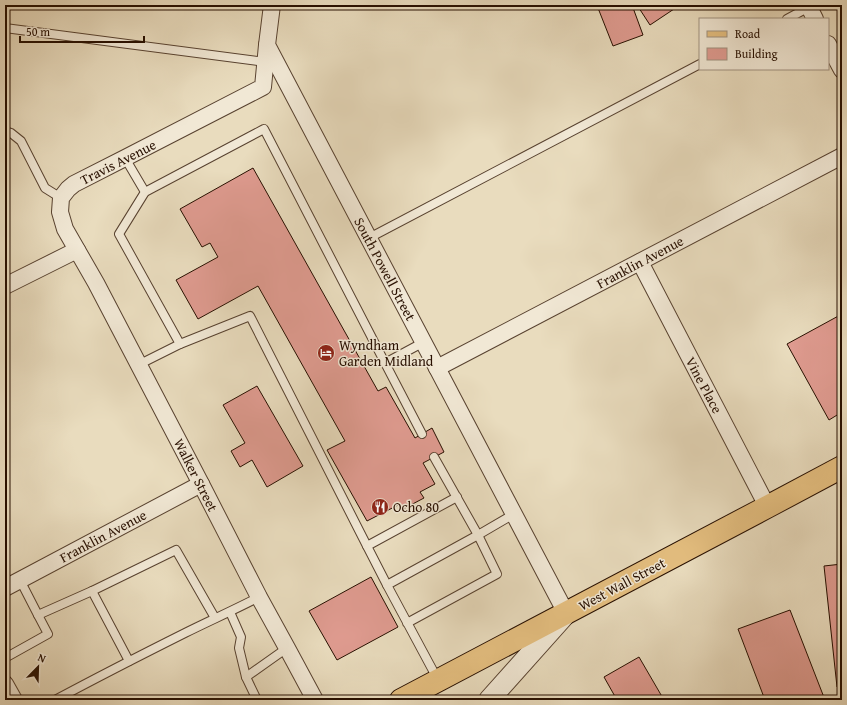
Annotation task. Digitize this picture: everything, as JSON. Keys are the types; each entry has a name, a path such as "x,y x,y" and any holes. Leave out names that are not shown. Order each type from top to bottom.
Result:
{"main road":[{"name":"West Wall Street","path":"401,700 842,467"}],"street":[{"path":"267,45 272,5"},
{"name":"Travis Avenue","path":"61,198 74,184 263,87 267,45"},
{"name":"South Powell Street","path":"267,45 566,613"},
{"path":"829,46 842,70"},
{"name":"Franklin Avenue","path":"437,368 842,156"},
{"path":"5,286 77,250 61,219 61,198"},
{"name":"Walker Street","path":"77,250 96,283 314,700"},
{"name":"Vine Place","path":"640,262 767,507"},
{"name":"Franklin Avenue","path":"5,588 201,484"},
{"path":"489,700 566,613"},
{"path":"5,684 14,700"}],"lane":[{"path":"789,18 811,9"},
{"path":"5,28 265,62"},
{"path":"369,238 699,65"},
{"path":"180,344 119,234 145,192 264,129 422,434"},
{"path":"5,131 11,133 21,141 45,188 61,198"},
{"path":"125,158 145,192"},
{"path":"138,365 180,344 250,316 387,585 438,680"},
{"path":"385,363 424,342"},
{"path":"408,623 497,574 478,535 434,457"},
{"path":"367,546 457,497"},
{"path":"387,585 514,514"},
{"path":"38,615 92,591 176,550 215,618"},
{"path":"5,658 48,634 20,580"},
{"path":"92,591 130,661"},
{"path":"55,700 259,597"},
{"path":"230,612 241,637 239,648 246,678 257,700"},
{"path":"246,678 287,648"}],"building":[{"path":"607,5 632,5 643,35 613,46 598,8"},
{"path":"637,5 680,5 650,25"},
{"name":"Wyndham Garden Midland","path":"253,168 378,391 386,387 415,438 432,428 444,452 423,463 435,484 420,492 424,498 403,509 400,504 367,521 327,450 345,441 258,286 198,319 176,280 218,257 210,243 202,247 180,209"},
{"path":"842,314 842,412 829,420 787,344"},
{"path":"257,386 303,466 267,487 252,460 240,467 231,451 245,443 223,405"},
{"path":"842,564 842,686 837,687 824,566"},
{"path":"371,577 398,627 337,660 309,611"},
{"path":"790,610 825,700 765,700 738,629"},
{"path":"639,657 664,700 617,700 604,677"}],"place":[{"name":"Wyndham Garden Midland","path":"326,353"},
{"name":"Ocho 80","path":"380,507"}]}
